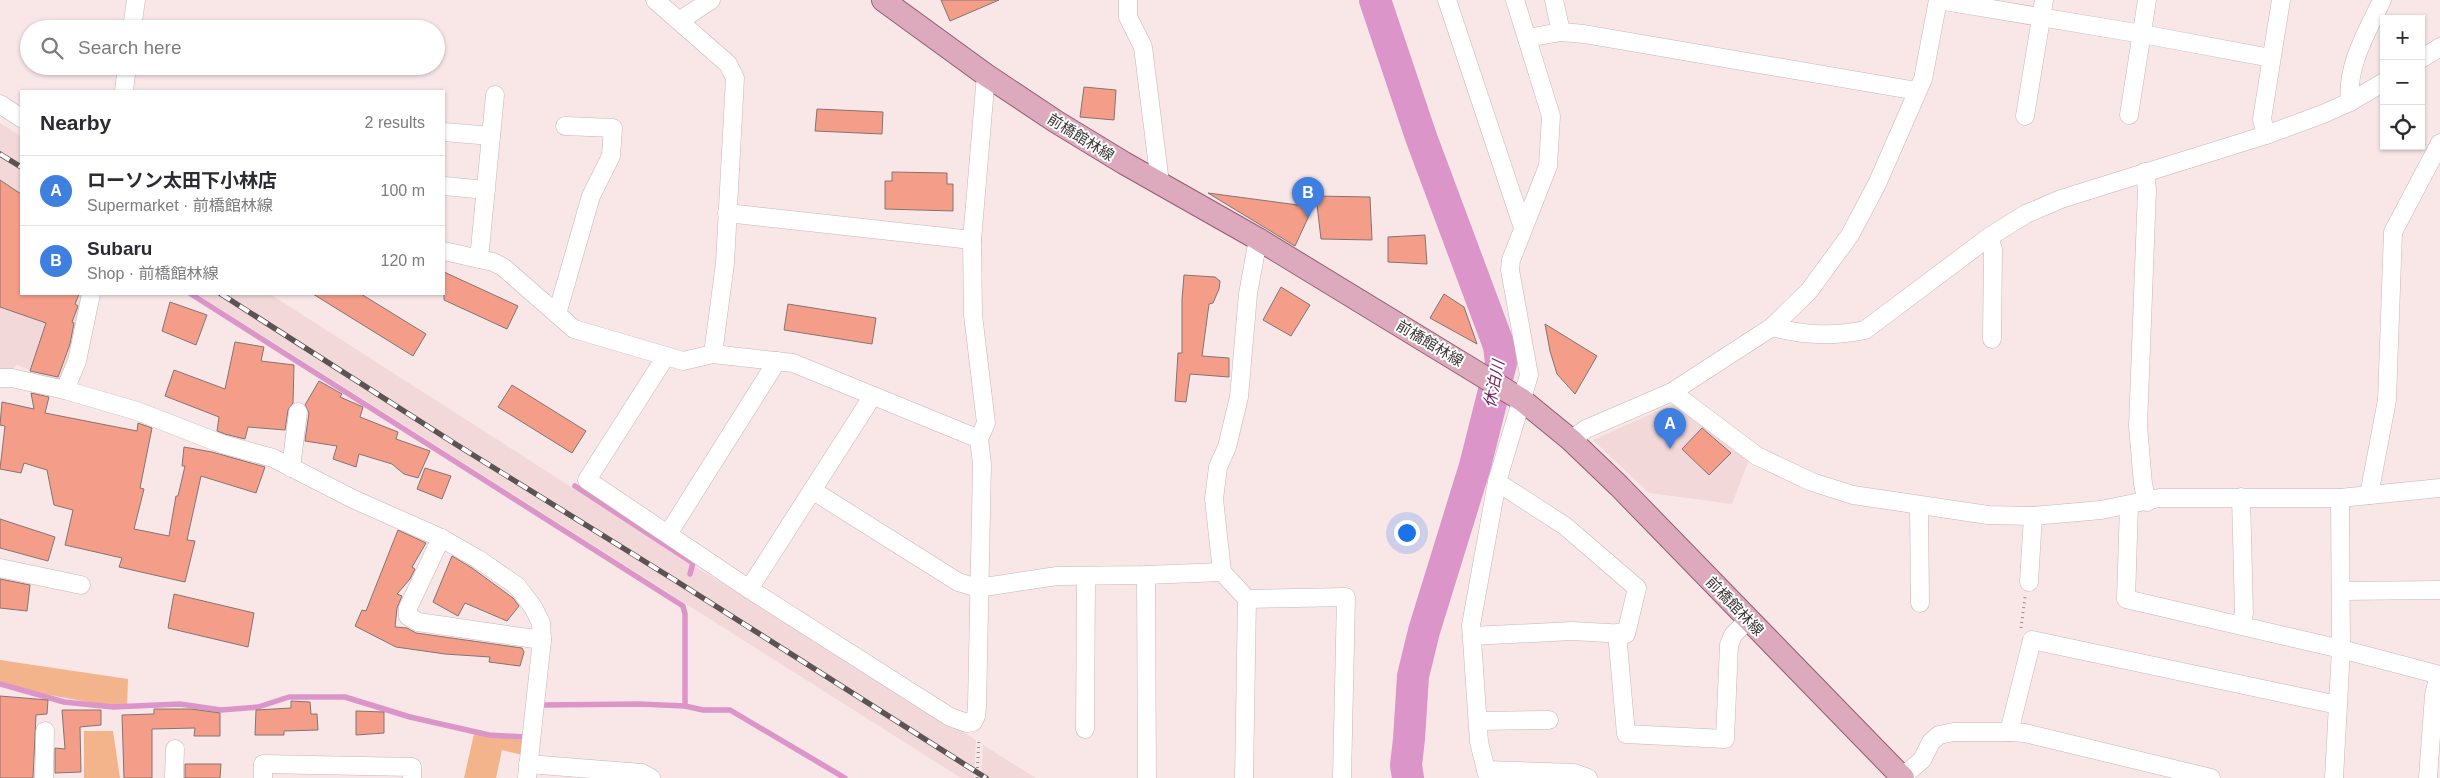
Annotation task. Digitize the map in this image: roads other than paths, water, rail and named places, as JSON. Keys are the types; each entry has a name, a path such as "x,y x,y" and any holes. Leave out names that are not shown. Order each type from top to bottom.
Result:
{"main road":[{"name":"前橋館林線","path":"883,0 986,75 1055,121 1258,239 1519,397 1571,440 1620,486 1902,778"}],"street":[{"path":"133,20 136,0"},
{"path":"655,0 728,64 735,78 725,263 712,354"},
{"path":"679,22 711,0"},
{"path":"1128,0 1128,17 1143,47 1160,183"},
{"path":"1447,0 1524,228"},
{"path":"1515,0 1551,116 1548,166 1510,270 1529,375 1519,397 1497,482 1471,625 1479,742 1487,774 1574,773 1588,778"},
{"path":"1554,0 1561,32"},
{"path":"1571,440 1586,429 1672,392 1772,327 1809,291 1850,235 1877,184 1923,79 1938,0 2142,34 2271,58"},
{"path":"2025,116 2044,0"},
{"path":"2129,115 2147,0"},
{"path":"2266,135 2262,119 2281,0"},
{"path":"2350,102 2349,90 2354,61 2382,0"},
{"path":"1527,38 1561,32 1917,91"},
{"path":"2425,56 2440,47"},
{"path":"124,90 126,75"},
{"path":"666,356 587,480 749,589 950,717 967,723 973,722 977,706 982,464 979,439 986,422 974,315 972,240 986,75"},
{"path":"1772,327 1817,336 1841,335 1865,330 1989,237 2026,214 2061,199 2266,135 2350,102 2380,84"},
{"path":"479,259 495,95"},
{"path":"0,104 20,117"},
{"path":"557,314 591,196 611,156 613,128 565,126"},
{"path":"445,132 491,136"},
{"path":"2369,495 2387,400 2393,232 2440,143"},
{"path":"2145,172 2147,190 2138,426 2146,502"},
{"path":"445,186 486,190"},
{"path":"727,213 972,240"},
{"path":"1989,237 1993,249 1992,339"},
{"path":"1244,778 1247,599 1222,572 1214,500 1218,467 1227,447 1239,397 1248,294 1258,239"},
{"path":"445,251 479,259 502,267 574,329 683,360 712,354 792,363 979,439"},
{"path":"65,390 77,361 91,295"},
{"path":"668,534 777,360"},
{"path":"0,378 12,378 65,390 137,411 181,430 273,458 353,499 440,538 478,559 517,586 533,606 541,623 542,640 528,771 642,772 651,778"},
{"path":"1672,392 1757,456 1812,482 1853,495 1988,515 2033,516 2102,510 2159,498 2340,498 2440,488"},
{"path":"749,589 872,397"},
{"path":"291,468 298,412"},
{"path":"1472,636 1572,631 1626,634 1637,588 1564,526 1497,482"},
{"path":"812,490 958,582 978,588 1057,576 1146,576 1222,572"},
{"path":"2241,497 2244,613 2241,625"},
{"path":"2334,778 2341,649 2340,498"},
{"path":"2129,505 2126,599 2341,649 2440,675 2434,695 2428,778"},
{"path":"1919,506 1920,603"},
{"path":"2029,582 2033,516"},
{"path":"440,538 408,608 408,616 418,622 542,640"},
{"path":"0,568 81,585"},
{"path":"1085,729 1086,576"},
{"path":"1146,576 1147,778"},
{"path":"2341,591 2440,590"},
{"path":"1247,599 1346,597 1342,778"},
{"path":"1616,633 1626,734 1725,739 1729,645 1733,635 1748,620"},
{"path":"2009,732 2032,640 2338,705"},
{"path":"1478,721 1549,720"},
{"path":"44,778 45,731"},
{"path":"1902,778 1922,760 1931,742 1940,735 1954,732 2025,733 2211,778"},
{"path":"174,778 175,749"},
{"path":"263,778 263,764 412,767 412,778"}],"waterway":[{"name":"休泊川","path":"1375,0 1421,137 1499,346 1501,363 1475,466 1424,631 1413,676 1406,765 1408,778"},
{"path":"193,295 683,606 685,614 685,706"},
{"path":"575,486 693,563 690,574"},
{"path":"0,684 64,702 113,707 180,704 221,710 258,707 289,697 345,697 410,717 489,735 525,737"},
{"path":"542,705 639,704 685,706 703,710 730,710 845,778"}],"railway":[{"path":"0,154 20,166"},
{"path":"223,295 986,778"}],"place":[{"name":"Subaru","path":"1308,218"},
{"name":"ローソン太田下小林店","path":"1670,449"}]}
